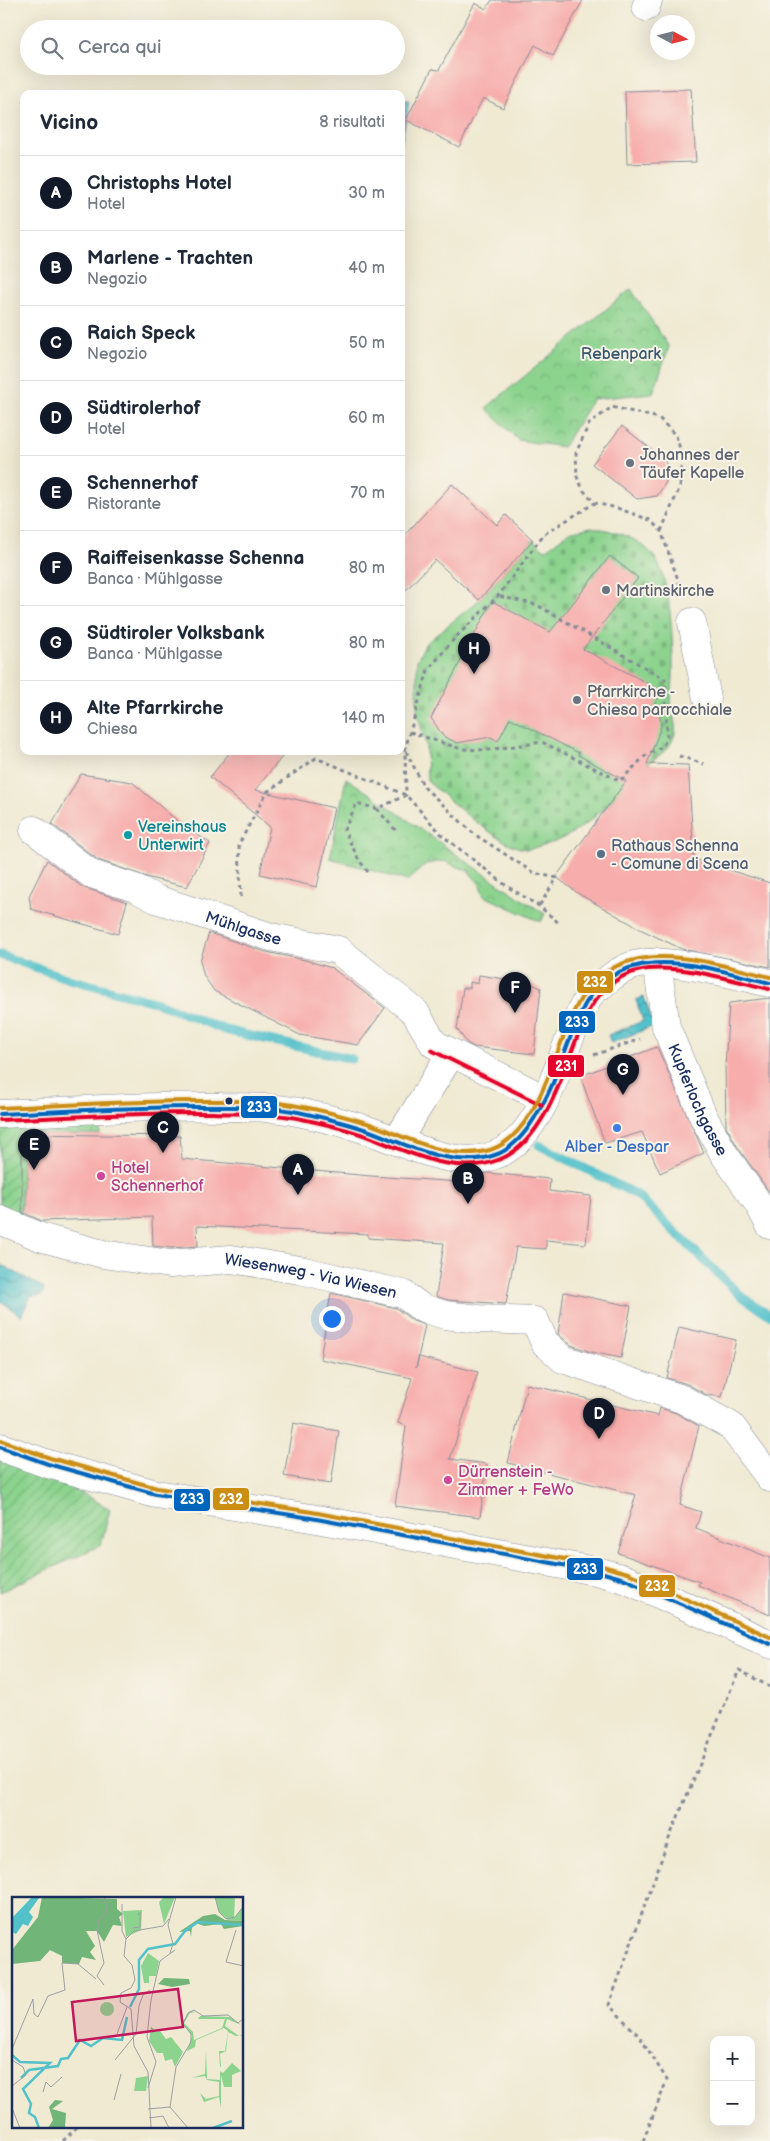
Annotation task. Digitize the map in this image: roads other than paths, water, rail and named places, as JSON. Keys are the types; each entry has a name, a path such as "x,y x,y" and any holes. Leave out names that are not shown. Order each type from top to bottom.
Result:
{"street":[{"path":"692,622 707,699"},
{"name":"Mühlgasse","path":"34,830 91,874 135,888 156,899 271,937 338,950 415,1012 441,1048"},
{"path":"0,1114 172,1105 265,1108 294,1111 338,1121 397,1142 450,1157 466,1160 494,1156 521,1137 531,1124 545,1099 572,1029 589,994 614,975 636,964 658,962 738,975 770,983"},
{"name":"Kupferlochgasse","path":"658,962 666,1027 703,1116 724,1154 758,1203 770,1225"},
{"path":"441,1048 545,1099"},
{"path":"397,1142 444,1065 441,1048"},
{"name":"Wiesenweg - Via Wiesen","path":"0,1220 43,1238 103,1254 170,1264 231,1259 300,1270 403,1294 422,1308 446,1315 479,1320 535,1321 545,1342 563,1359 682,1399 731,1426 770,1478"},
{"path":"0,1447 48,1464 156,1494 311,1518 600,1572 625,1579 770,1644"}],"water":[{"path":"405,100 409,101 405,123"},
{"path":"644,997 654,1026 611,1043 608,1035 643,1021 636,1000"},
{"path":"0,1264 44,1288 42,1296 31,1296 21,1316 0,1300"}],"waterway":[{"path":"0,955 69,979 158,1003 225,1030 352,1059"},
{"path":"539,1145 637,1195 741,1296 770,1315"}],"place":[{"name":"Johannes der Täufer Kapelle","path":"630,463"},
{"name":"Martinskirche","path":"606,590"},
{"name":"Alte Pfarrkirche","path":"474,674"},
{"name":"Pfarrkirche - Chiesa parrocchiale","path":"577,700"},
{"name":"Vereinshaus Unterwirt","path":"128,835"},
{"name":"Rathaus Schenna - Comune di Scena","path":"601,854"},
{"name":"Raiffeisenkasse Schenna","path":"515,1013"},
{"name":"Südtiroler Volksbank","path":"623,1095"},
{"name":"Alber - Despar","path":"617,1128"},
{"name":"Raich Speck","path":"163,1153"},
{"name":"Schennerhof","path":"34,1170"},
{"name":"Hotel Schennerhof","path":"101,1176"},
{"name":"Christophs Hotel","path":"298,1195"},
{"name":"Marlene - Trachten","path":"468,1204"},
{"name":"Südtirolerhof","path":"599,1439"},
{"name":"Dürrenstein - Zimmer + FeWo","path":"448,1480"}],"park label":[{"name":"Rebenpark","path":"621,353"}]}
